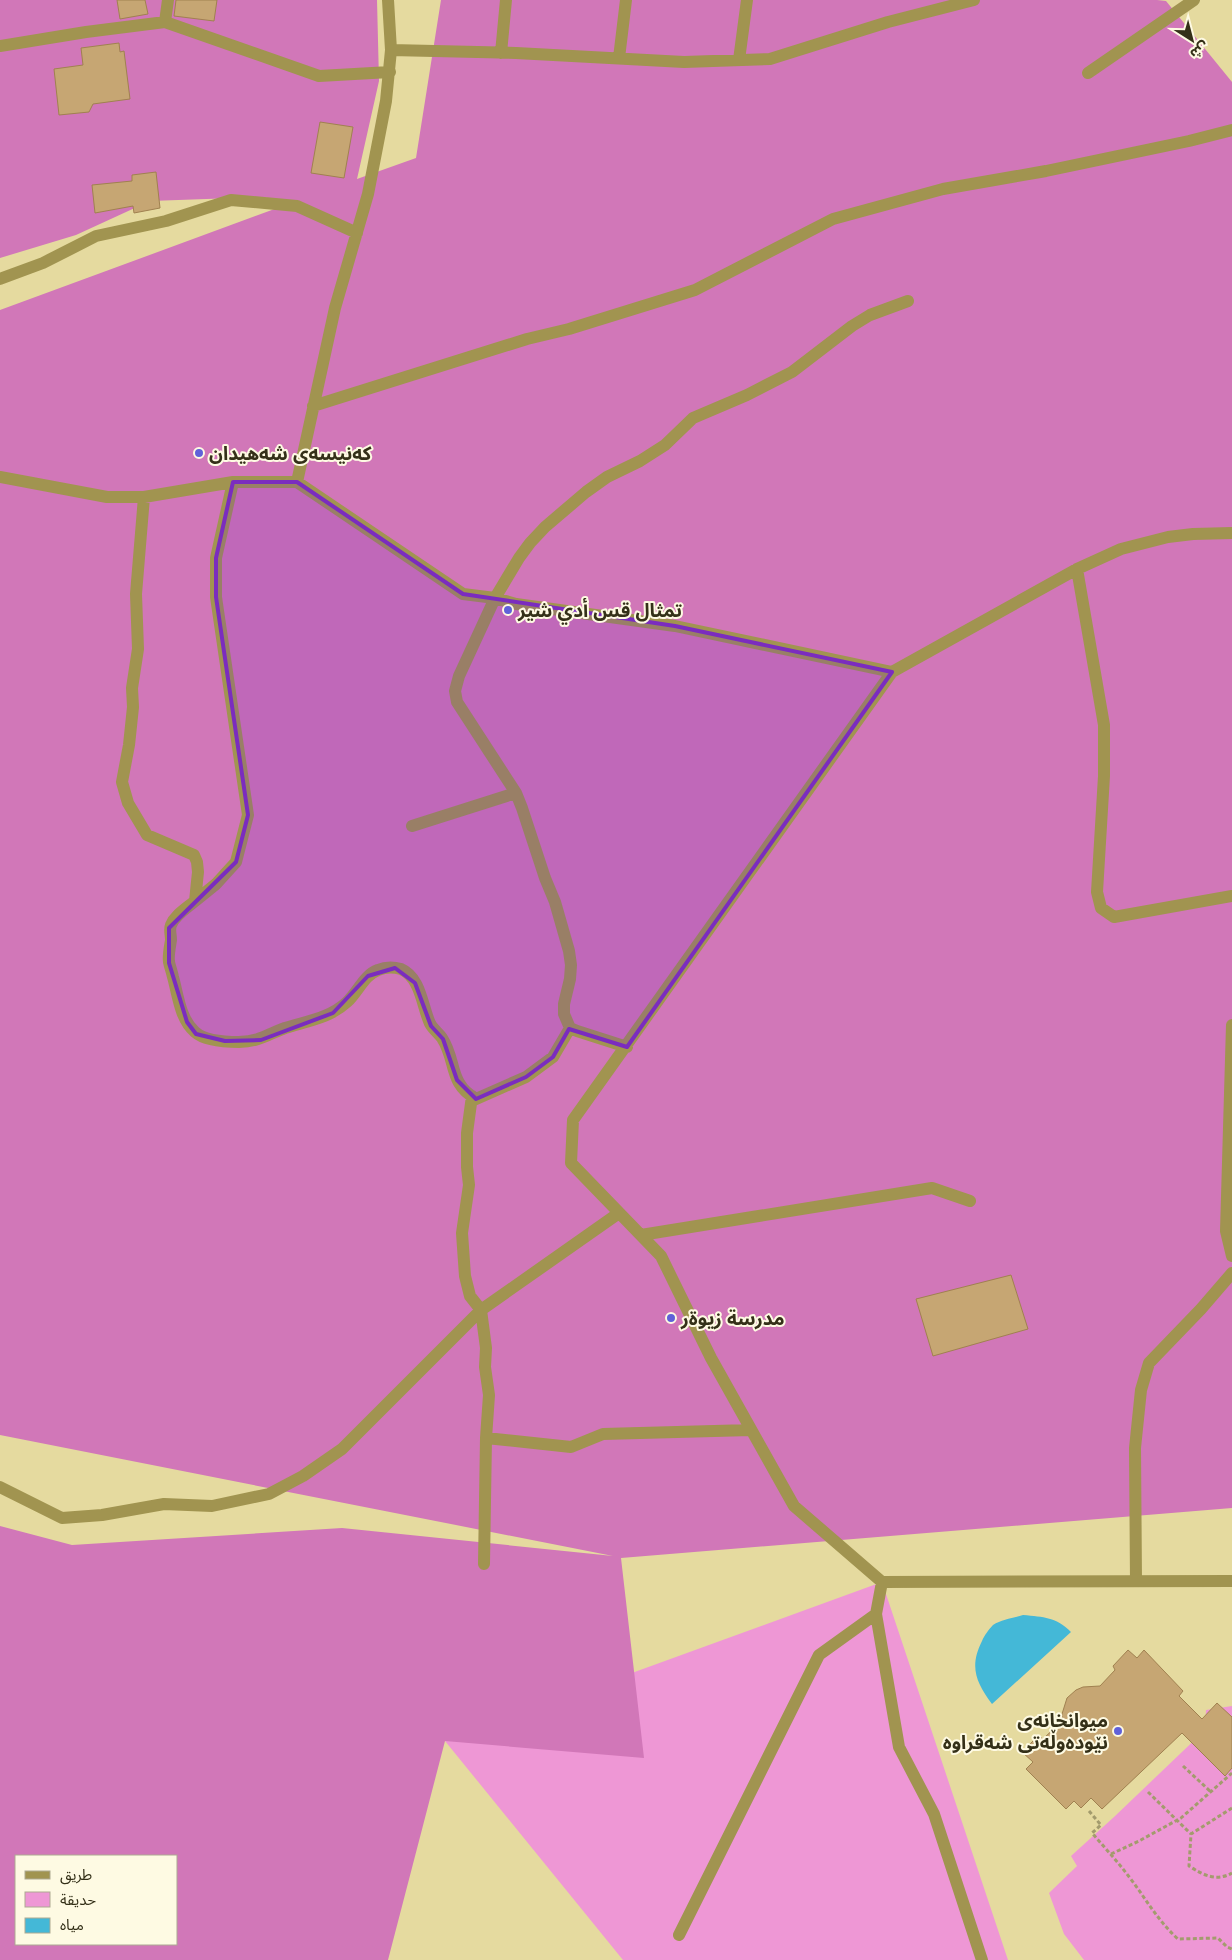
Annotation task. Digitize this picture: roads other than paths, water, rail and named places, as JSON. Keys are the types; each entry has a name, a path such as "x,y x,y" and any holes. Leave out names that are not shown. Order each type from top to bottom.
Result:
{"street":[{"path":"165,22 168,0"},
{"path":"297,482 336,308 368,194 390,72 388,0"},
{"path":"501,52 506,0"},
{"path":"619,58 626,0"},
{"path":"739,60 747,0"},
{"path":"390,50 501,52 684,62 770,59 888,22 974,0"},
{"path":"1088,73 1194,0"},
{"path":"0,46 165,22 319,76 390,72"},
{"path":"313,406 508,345 569,329 695,290 833,219 943,189 1046,171 1232,130"},
{"path":"0,280 43,263 96,236 166,221 231,200 296,206 357,233"},
{"path":"627,1047 570,1028 564,1014 571,965 569,951 555,902 516,793 457,702 455,691 459,676 495,598 530,543 586,492 607,477 640,461 665,445 693,418 747,395 792,372 852,326 870,315 908,301"},
{"path":"0,477 107,497 144,497 233,482 297,482 463,594 495,598 516,604 675,626 892,672"},
{"path":"233,482 216,558 216,597 248,815 236,862 216,884 172,922 170,928 169,963 184,1016 196,1034 225,1041 261,1040 280,1030 333,1013 348,1002 368,976 378,970 395,968 403,970 415,983 420,992 431,1026 443,1039 457,1080 466,1093 476,1099 526,1077 553,1057 570,1028"},
{"path":"144,497 136,594 138,649 132,688 133,707 129,744 122,782 128,803 147,835 194,856 198,872 195,901"},
{"path":"1232,533 1192,534 1145,542 1121,549 1077,569 892,672 574,1120 572,1163 661,1256 710,1358 794,1506 882,1582 1232,1581"},
{"path":"1077,569 1104,725 1104,776 1097,892 1101,908 1114,917 1232,896"},
{"path":"412,826 516,793"},
{"path":"1232,1025 1226,1231 1232,1256"},
{"path":"472,1096 467,1133 469,1185 462,1246 465,1276 470,1296 481,1310 486,1348 485,1368 489,1395 486,1438 487,1491 484,1564"},
{"path":"641,1235 932,1188 970,1201"},
{"path":"0,1487 62,1518 102,1515 164,1504 212,1506 268,1494 303,1476 342,1449 481,1310 619,1213"},
{"path":"1136,1581 1135,1448 1141,1390 1148,1363 1201,1310 1232,1272"},
{"path":"486,1438 571,1447 603,1434 751,1430"},
{"path":"882,1582 876,1614 900,1747 934,1814 982,1960"},
{"path":"679,1935 819,1656 876,1614"}],"water":[{"path":"1023,1615 1043,1617 1055,1621 1071,1632 992,1704 982,1689 976,1674 975,1667 978,1650 984,1637 993,1625"}],"place":[{"name":"کەنیسەی شەهیدان","path":"199,453"},
{"name":"تمثال قس أدي شير","path":"508,610"},
{"name":"مدرسة زيوةر","path":"671,1318"},
{"name":"میوانخانەی نێودەوڵەتی شەقراوە","path":"1118,1731"}]}
